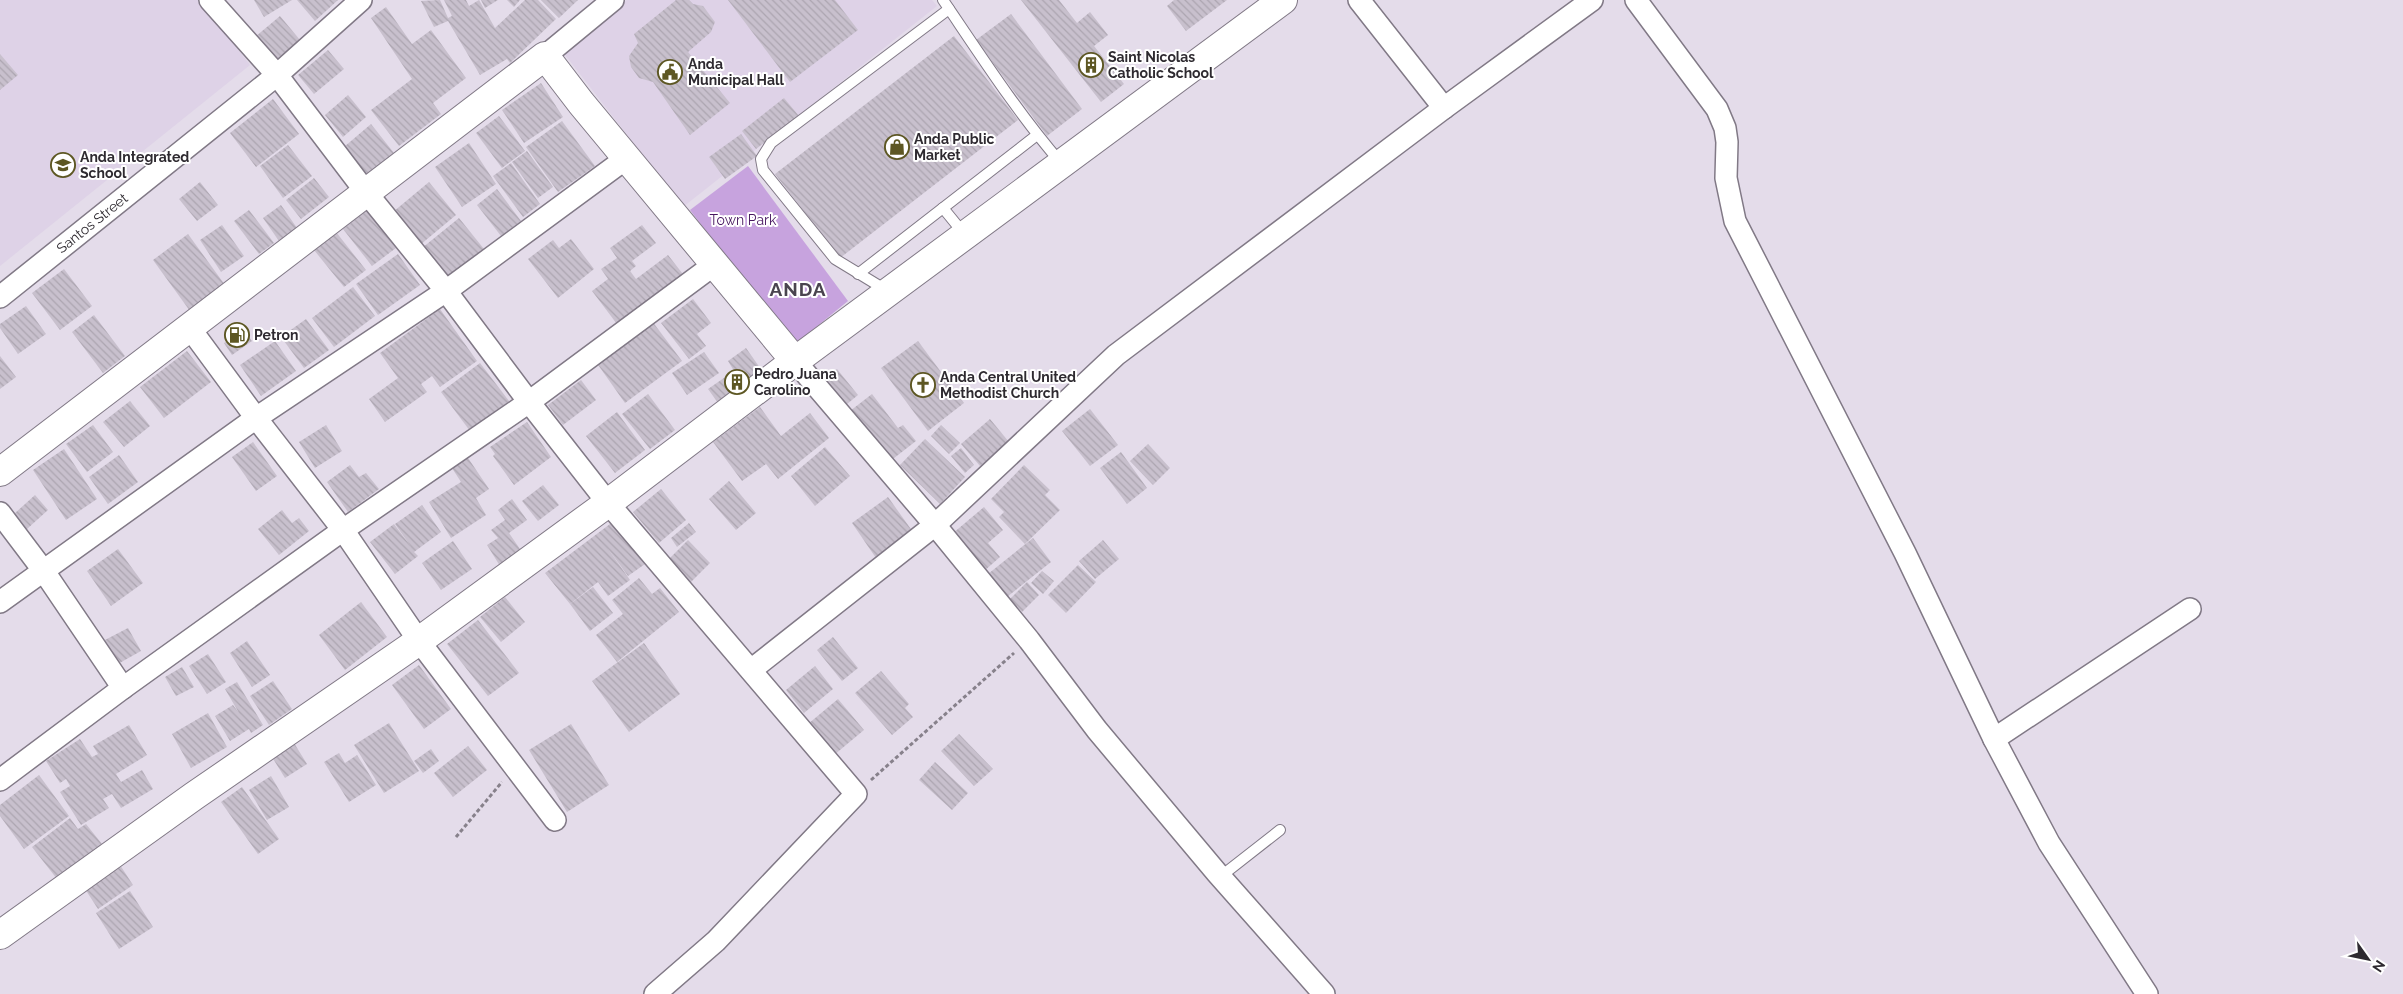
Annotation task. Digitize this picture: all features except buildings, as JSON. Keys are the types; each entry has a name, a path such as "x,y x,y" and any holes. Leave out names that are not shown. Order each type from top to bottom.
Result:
{"main road":[{"path":"0,935 194,796 419,641 608,503 795,361 1283,0"},
{"path":"0,472 365,191 545,56 795,361"}],"street":[{"path":"210,0 277,75 365,191 446,291 608,503 856,794 716,941 655,994"},
{"name":"Santos Street","path":"0,297 277,75 361,0"},
{"path":"545,56 613,0"},
{"path":"1359,0 1444,108"},
{"path":"751,670 935,525 1116,355 1444,108 1592,0"},
{"path":"1636,0 1717,108 1725,128 1727,142 1726,178 1735,221 1905,553 1994,739 2049,843 2146,994"},
{"path":"0,602 256,418 446,291 628,157"},
{"path":"0,780 123,688 343,530 529,402 715,264"},
{"path":"189,327 256,418 343,530 419,641 555,820"},
{"path":"795,361 935,525 1028,640 1097,730 1220,877 1324,994"},
{"path":"0,513 43,570 123,688"},
{"path":"1994,739 2190,609"}],"lane":[{"path":"889,292 835,259 763,170 761,163 762,155 771,143 946,4 984,62 1037,136 1062,164"},
{"path":"858,274 1037,136"},
{"path":"943,208 965,235"},
{"path":"1220,877 1280,830"}],"path":[{"path":"856,794 1028,640"},
{"path":"456,837 515,767"}],"shaded area":[{"name":"Anda Integrated School","path":"0,0 200,0 250,65 0,266"},
{"path":"627,0 932,0 937,6 683,207 562,51"}],"green space":[{"name":"Town Park","path":"748,166 848,301 793,346 690,210"}],"place":[{"name":"Saint Nicolas Catholic School","path":"1091,65"},
{"name":"Anda Municipal Hall","path":"670,72"},
{"name":"Anda Public Market","path":"897,147"},
{"name":"Anda Integrated School","path":"63,165"},
{"name":"Petron","path":"237,335"},
{"name":"Pedro Juana Carolino","path":"737,382"},
{"name":"Anda Central United Methodist Church","path":"923,385"}],"district":[{"name":"ANDA","path":"798,289"}]}
